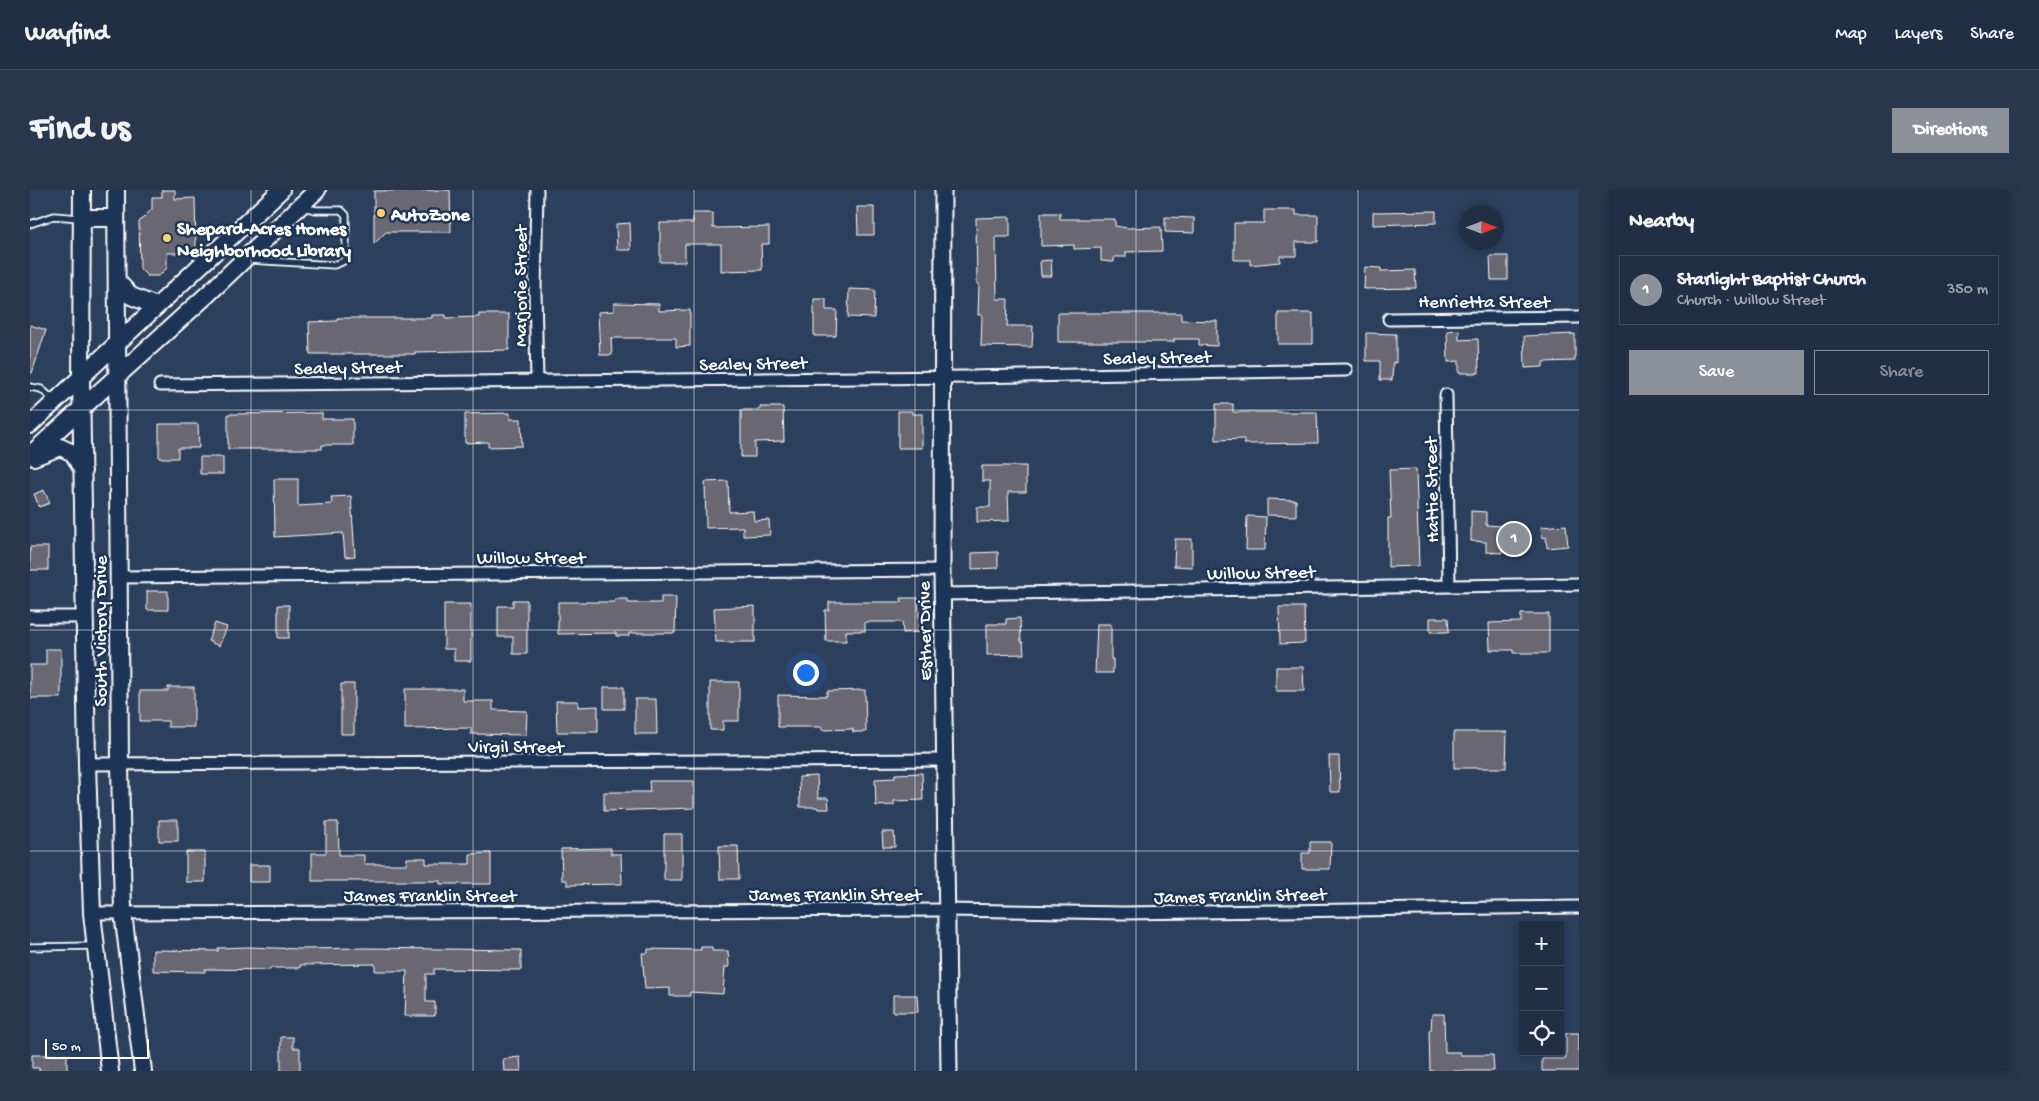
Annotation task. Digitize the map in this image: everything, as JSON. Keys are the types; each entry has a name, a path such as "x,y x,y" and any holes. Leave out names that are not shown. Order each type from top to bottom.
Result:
{"main road":[{"name":"South Victory Drive","path":"82,190 81,378 84,473 87,764 92,913 110,1071"},
{"name":"South Victory Drive","path":"116,190 120,764 123,913 143,1071"},
{"path":"30,425 281,190"},
{"path":"288,190 300,207"},
{"path":"30,455 118,376 317,190"},
{"path":"82,218 116,218"},
{"path":"117,282 132,296 156,306"},
{"path":"30,459 60,447 73,453 84,473"}],"street":[{"name":"Marjorie Street","path":"537,190 535,290 537,382"},
{"name":"Esther Drive","path":"943,190 942,570 949,1071"},
{"name":"Henrietta Street","path":"1390,319 1579,317"},
{"name":"Sealey Street","path":"160,385 942,377 1346,370"},
{"name":"Hattie Street","path":"1446,395 1449,585"},
{"name":"Willow Street","path":"120,577 942,570"},
{"name":"Willow Street","path":"943,594 1579,584"},
{"path":"30,617 84,617"},
{"name":"Virgil Street","path":"87,764 945,760"},
{"name":"James Franklin Street","path":"92,913 947,910 1122,913 1579,907"}],"lane":[{"path":"244,259 334,265 342,262 346,258 346,215 341,210 316,210 300,207"},
{"path":"30,224 54,216 82,218"},
{"path":"30,387 47,392 55,402"},
{"path":"30,947 96,946"}],"building":[{"name":"Shepard-Acres Homes Neighborhood Library","path":"162,190 175,190 175,199 195,198 196,253 167,253 167,268 159,276 147,276 140,269 139,222 152,209 152,197 162,197"},
{"path":"450,190 451,232 386,232 374,244 374,191"},
{"path":"857,207 874,207 874,235 858,235"},
{"path":"1264,210 1296,210 1296,215 1318,215 1318,242 1296,242 1296,256 1280,256 1280,262 1250,265 1250,260 1234,260 1234,223 1264,223"},
{"path":"1436,211 1436,223 1373,225 1373,212"},
{"path":"693,213 713,213 713,228 769,227 769,244 761,244 762,270 721,271 721,244 685,244 685,262 660,262 660,223 693,223"},
{"path":"1041,213 1060,213 1060,219 1115,219 1115,226 1127,228 1161,227 1162,251 1126,252 1126,257 1114,257 1114,262 1101,261 1101,248 1074,249 1074,245 1041,246"},
{"path":"1010,217 1010,237 996,237 997,299 1008,299 1007,326 1033,326 1032,347 981,346 982,315 978,315 979,284 977,284 976,218"},
{"path":"1165,217 1194,218 1194,233 1165,232"},
{"path":"630,223 631,250 617,250 616,224"},
{"path":"1490,256 1508,256 1508,280 1491,280"},
{"path":"1051,260 1052,276 1041,276 1040,261"},
{"path":"1365,267 1381,268 1381,271 1415,270 1416,288 1364,289"},
{"path":"849,289 875,290 874,318 848,317"},
{"path":"814,299 826,299 826,310 837,310 836,336 814,336"},
{"path":"614,303 659,304 659,311 690,310 690,346 676,347 676,338 611,338 612,355 600,355 598,312 614,311"},
{"path":"1058,313 1181,313 1181,320 1217,321 1217,346 1199,345 1199,339 1174,339 1174,342 1058,342"},
{"path":"1278,313 1313,313 1313,344 1278,344"},
{"path":"479,314 509,314 509,350 415,352 415,354 310,354 309,322 337,321 337,318 432,318 432,315 446,315 446,318 479,317"},
{"path":"30,325 46,330 32,373 30,373"},
{"path":"1459,330 1459,340 1478,339 1479,373 1459,373 1459,361 1448,362 1447,331"},
{"path":"1366,333 1396,334 1396,363 1393,362 1392,380 1380,380 1380,361 1366,361"},
{"path":"1575,334 1575,361 1543,362 1543,367 1525,368 1524,336"},
{"path":"1216,404 1233,404 1233,412 1317,412 1318,443 1244,444 1244,439 1216,440"},
{"path":"760,407 783,407 784,441 755,442 755,457 741,457 741,410 760,410"},
{"path":"898,411 912,411 912,414 922,414 922,448 898,448"},
{"path":"322,413 322,419 353,419 353,445 322,445 322,449 228,449 228,414"},
{"path":"510,413 510,419 521,419 522,446 488,447 488,442 465,443 465,414"},
{"path":"159,424 198,424 199,448 178,448 178,458 159,458"},
{"path":"200,457 223,457 223,474 200,474"},
{"path":"982,466 1026,466 1026,492 1008,492 1009,521 977,522 977,507 990,507 990,481 982,481"},
{"path":"1416,469 1419,566 1388,567 1388,518 1391,518 1389,470"},
{"path":"274,479 298,479 298,506 332,504 331,497 351,496 355,556 345,557 343,533 275,537"},
{"path":"728,481 729,512 753,511 754,521 769,520 770,535 743,536 743,527 706,528 705,482"},
{"path":"44,490 50,503 39,507 34,494"},
{"path":"1267,499 1296,500 1296,516 1267,515"},
{"path":"1471,511 1486,512 1486,525 1503,526 1502,553 1486,552 1486,542 1471,541"},
{"path":"1247,516 1266,517 1265,550 1246,550"},
{"path":"1566,525 1568,546 1547,548 1546,537 1542,538 1541,527"},
{"path":"1175,539 1192,539 1192,567 1174,566"},
{"path":"30,547 48,547 48,570 30,570"},
{"path":"998,552 998,568 972,569 972,553"},
{"path":"147,591 168,591 168,610 147,610"},
{"path":"661,597 676,597 675,633 629,633 629,636 616,636 616,633 558,634 558,602 615,602 615,599 628,599 628,603 661,603"},
{"path":"901,598 918,598 920,632 903,633 902,622 865,622 865,631 846,631 846,641 826,641 825,610 829,610 829,602 902,602"},
{"path":"513,600 527,600 527,654 513,654 513,637 498,637 498,606 513,606"},
{"path":"444,604 471,604 471,661 454,661 454,649 444,649"},
{"path":"278,605 289,605 289,638 278,638"},
{"path":"755,606 755,642 716,642 714,608"},
{"path":"1279,607 1304,607 1305,643 1280,644"},
{"path":"1521,614 1549,614 1549,653 1513,653 1513,650 1490,650 1489,623 1521,622"},
{"path":"1020,618 1021,642 1023,642 1024,654 987,655 987,624 1006,624 1006,619"},
{"path":"1430,618 1448,618 1449,632 1430,632"},
{"path":"215,623 227,627 219,646 208,641"},
{"path":"1097,624 1111,624 1113,673 1095,673"},
{"path":"46,649 61,649 61,698 30,698 30,665 46,665"},
{"path":"1276,667 1303,667 1304,691 1276,691"},
{"path":"710,682 739,682 739,721 723,721 723,730 710,730"},
{"path":"341,684 354,684 354,734 341,734"},
{"path":"168,687 194,687 194,727 168,727 168,721 140,721 140,691 168,691"},
{"path":"604,687 624,687 624,709 604,709"},
{"path":"405,689 463,689 463,701 493,701 493,710 527,711 526,735 471,734 471,728 405,729"},
{"path":"865,690 866,732 853,732 853,729 822,730 822,727 778,727 778,695 827,696 827,691"},
{"path":"635,699 656,699 657,734 635,734"},
{"path":"556,701 578,701 578,707 598,706 598,732 557,732"},
{"path":"1454,732 1507,732 1506,768 1454,768"},
{"path":"1329,756 1339,756 1340,792 1330,792"},
{"path":"922,773 923,800 894,801 894,805 876,806 875,779 895,778 895,774"},
{"path":"817,776 818,798 828,798 829,809 800,807 799,777"},
{"path":"649,781 694,781 694,808 604,811 604,792 650,792"},
{"path":"159,820 178,820 178,841 159,841"},
{"path":"326,822 338,822 339,855 364,855 364,864 407,864 407,858 426,858 426,864 470,864 470,854 491,853 491,884 440,884 440,881 312,881 312,853 326,853"},
{"path":"882,832 894,832 895,847 883,847"},
{"path":"664,834 682,834 682,880 664,880"},
{"path":"1310,842 1331,842 1330,869 1302,869 1302,853 1310,853"},
{"path":"719,846 738,846 739,879 720,879"},
{"path":"611,848 611,854 621,854 622,884 567,885 567,880 562,880 561,849"},
{"path":"186,852 205,852 205,882 186,882"},
{"path":"249,865 270,865 270,882 249,882"},
{"path":"701,947 712,947 712,951 728,951 729,967 725,967 723,994 690,992 690,996 670,996 670,988 645,989 642,953 648,953 648,949 701,950"},
{"path":"218,948 521,950 521,970 434,969 434,974 426,974 426,1002 435,1002 435,1016 405,1016 407,971 375,971 375,964 300,965 300,968 270,968 270,970 205,969 205,972 153,971 153,950 218,951"},
{"path":"893,995 917,995 918,1012 893,1012"},
{"path":"1432,1014 1444,1014 1445,1052 1460,1052 1461,1055 1493,1055 1494,1071 1430,1071 1429,1030 1431,1030"},
{"path":"1566,1033 1579,1033 1579,1071 1542,1071 1542,1059 1566,1059"},
{"path":"281,1037 293,1037 293,1048 300,1048 300,1071 281,1071"},
{"path":"32,1055 67,1055 67,1071 39,1071 39,1068 32,1068"},
{"path":"520,1057 521,1071 504,1071 503,1059"}],"place":[{"name":"AutoZone","path":"381,213"},
{"name":"Shepard-Acres Homes Neighborhood Library","path":"167,238"},
{"name":"Starlight Baptist Church","path":"1514,539"}]}
